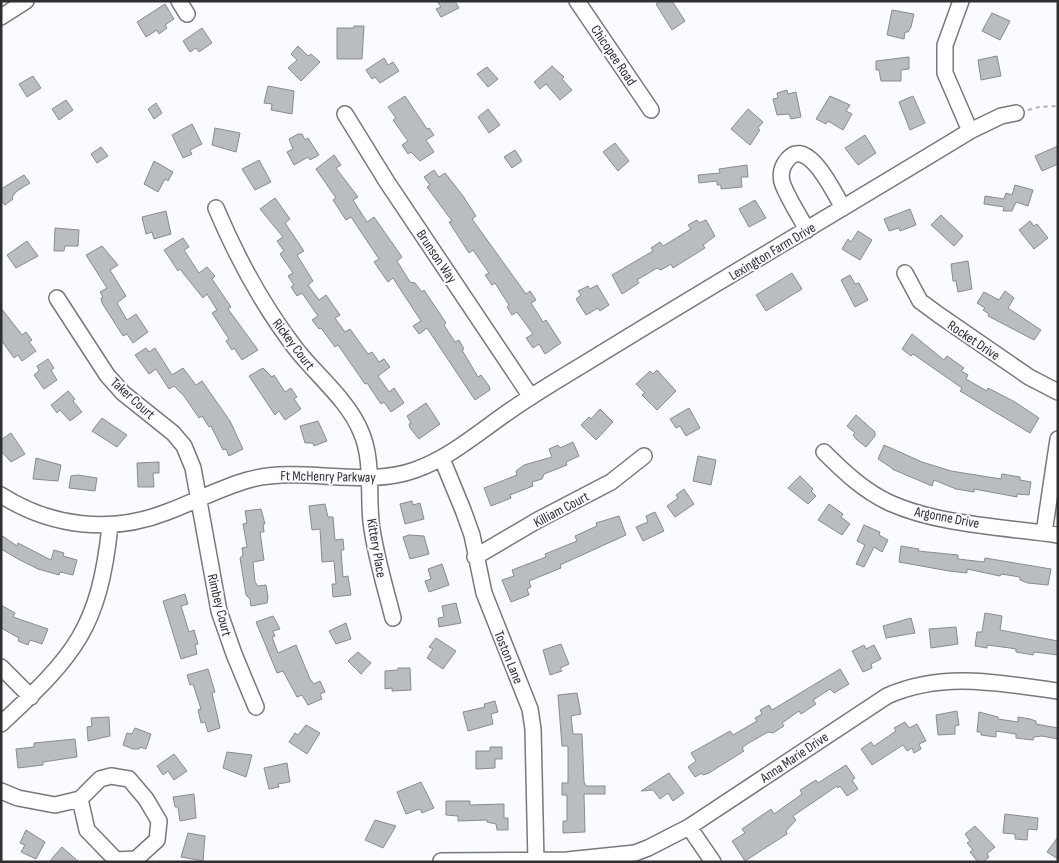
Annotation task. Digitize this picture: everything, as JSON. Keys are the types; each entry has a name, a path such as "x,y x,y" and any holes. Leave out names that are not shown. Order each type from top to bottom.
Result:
{"street":[{"path":"1,17 26,1"},
{"path":"179,1 187,14"},
{"name":"Chicopee Road","path":"577,1 651,110"},
{"path":"961,1 945,45 944,72 970,131"},
{"name":"Lexington Farm Drive","path":"531,397 970,131 1002,116 1016,113"},
{"name":"Brunson Way","path":"345,114 387,182 531,397"},
{"path":"807,230 782,184 782,168 788,158 797,154 805,155 817,164 843,208"},
{"name":"Rickey Court","path":"216,208 230,242 263,302 300,354 354,418 366,447 369,477"},
{"name":"Rocket Drive","path":"904,273 920,301 938,316 1028,377 1058,392"},
{"name":"Taker Court","path":"57,298 107,375 123,393 174,433 184,446 193,468 199,499"},
{"name":"Ft McHenry Parkway","path":"1,495 28,510 53,519 94,526 110,526 156,516 233,484 263,476 290,474 369,477 397,475 442,459 531,397"},
{"path":"1051,534 1058,438"},
{"name":"Argonne Drive","path":"824,452 863,487 889,502 910,511 933,517 1051,534"},
{"name":"Killiam Court","path":"475,557 538,520 611,482 644,456"},
{"name":"Toston Lane","path":"442,459 472,535 475,557 484,593 530,709 533,730 536,861"},
{"name":"Kittery Place","path":"369,477 371,522 380,570 394,618"},
{"name":"Rimbey Court","path":"199,499 219,611 256,707"},
{"path":"1,724 63,663 80,639 92,617 101,588 110,526"},
{"path":"1,666 30,697"},
{"name":"Anna Marie Drive","path":"441,862 567,860 635,853 665,841 856,716 897,692 920,684 957,679 1058,692"},
{"path":"1,791 18,798 56,805 80,799 100,779 112,776 129,780 146,800 159,821 157,840 136,859 116,860 86,830 80,799"},
{"path":"689,826 713,862"}],"path":[{"path":"1016,113 1039,106 1058,106"}],"building":[{"path":"437,1 455,1 459,8 441,17 436,9 441,7"},
{"path":"661,1 672,1 685,21 672,30 656,4"},
{"path":"165,4 174,19 165,25 167,28 159,34 157,30 146,37 137,22"},
{"path":"892,10 914,14 911,27 908,32 905,32 904,39 887,35"},
{"path":"992,13 1010,21 1000,40 982,31"},
{"path":"354,26 364,26 362,59 337,59 337,28 354,28"},
{"path":"202,28 212,43 199,52 196,48 190,52 183,41"},
{"path":"298,46 308,56 311,54 320,62 301,81 288,68 297,60 291,54"},
{"path":"997,56 1001,76 981,80 978,60"},
{"path":"909,57 909,69 901,70 901,81 881,81 879,70 876,70 876,61"},
{"path":"384,58 388,65 393,62 399,71 380,83 375,77 372,79 366,70"},
{"path":"552,66 564,77 562,79 572,90 560,100 546,84 540,89 534,82"},
{"path":"487,67 498,79 488,87 477,74"},
{"path":"33,76 41,88 27,97 19,84"},
{"path":"268,86 294,91 292,114 271,110 272,104 264,103"},
{"path":"787,90 788,94 796,92 801,117 791,119 789,114 777,115 773,99 778,98 777,93"},
{"path":"405,96 427,129 429,128 434,135 426,140 434,152 420,161 411,152 408,154 402,145 408,141 393,120 396,118 388,107"},
{"path":"830,96 850,105 846,111 852,114 843,130 828,121 826,124 816,119"},
{"path":"913,96 925,123 910,130 899,102"},
{"path":"66,100 73,110 59,120 52,109"},
{"path":"156,103 162,113 154,119 148,109"},
{"path":"488,109 500,125 489,133 478,117"},
{"path":"748,109 763,122 750,145 731,129"},
{"path":"192,124 202,144 190,150 192,154 183,158 172,135"},
{"path":"215,128 240,133 236,152 212,145"},
{"path":"302,134 305,140 308,138 319,155 310,160 308,157 294,165 287,152 293,149 289,139"},
{"path":"865,135 876,153 858,165 845,148"},
{"path":"615,143 629,161 618,171 603,152"},
{"path":"1058,146 1058,164 1042,171 1035,156"},
{"path":"101,147 108,156 97,163 91,154"},
{"path":"515,150 522,161 512,168 504,157"},
{"path":"334,155 341,165 336,168 358,197 353,200 367,222 374,217 402,257 397,261 410,282 415,283 422,292 424,290 446,323 444,325 455,342 459,340 464,349 462,350 478,377 481,375 489,386 490,390 475,400 427,328 419,334 413,326 421,321 393,278 388,282 374,262 379,259 351,217 346,220 333,200 336,198 316,169"},
{"path":"259,160 271,182 255,190 242,169"},
{"path":"154,161 173,172 168,181 165,179 158,192 144,184"},
{"path":"747,165 748,177 741,177 742,187 721,189 721,185 717,185 717,181 699,183 698,175 720,173 719,169"},
{"path":"434,170 439,177 445,173 476,216 472,219 526,294 530,291 536,300 531,303 543,322 546,320 561,343 545,354 539,344 533,348 526,338 533,334 517,312 512,315 507,307 509,305 495,283 492,285 485,275 489,273 473,250 469,253 449,222 452,221 427,187 430,185 424,177"},
{"path":"24,175 30,183 17,191 12,197 13,199 5,205 1,200 1,189"},
{"path":"1015,185 1033,190 1028,206 1016,202 1012,211 1003,211 1004,207 984,204 985,196 1004,199 1006,193 1012,195"},
{"path":"275,198 290,219 285,223 304,251 297,255 313,281 308,285 319,300 326,295 340,315 335,318 345,332 350,329 368,354 372,352 379,362 384,359 390,367 378,376 389,392 394,388 404,403 391,412 384,402 381,404 367,383 365,384 338,345 335,347 321,328 319,329 312,320 318,316 302,293 297,296 291,287 294,285 288,276 293,273 280,254 284,251 277,241 283,237 260,209"},
{"path":"755,200 766,218 749,227 739,209"},
{"path":"910,209 916,225 900,231 899,228 889,231 884,219"},
{"path":"166,211 171,234 154,239 152,232 146,234 142,217"},
{"path":"941,215 963,236 954,246 931,225"},
{"path":"697,220 699,223 706,220 715,236 703,245 705,248 673,268 671,264 661,270 657,268 637,280 639,283 622,294 612,275 653,251 651,248 660,242 663,246 691,229 688,225"},
{"path":"1030,221 1034,226 1037,224 1048,238 1034,249 1019,230"},
{"path":"55,228 79,230 78,246 65,246 64,251 54,251"},
{"path":"858,231 872,240 860,260 842,249 848,239 851,242"},
{"path":"183,238 189,247 184,250 199,273 207,267 215,276 212,279 231,307 228,309 258,350 242,360 234,348 232,350 226,341 229,339 212,313 217,310 207,294 203,298 180,269 178,271 164,250"},
{"path":"27,241 38,256 16,268 7,255"},
{"path":"102,246 118,265 110,270 126,296 117,303 127,320 136,314 148,332 133,343 127,334 123,336 102,303 101,298 103,297 100,292 107,288 86,255"},
{"path":"968,261 972,289 958,292 956,281 953,281 951,264"},
{"path":"792,273 802,289 766,311 756,295"},
{"path":"850,275 855,284 859,283 868,300 855,307 841,280"},
{"path":"597,285 609,305 600,311 598,308 586,315 576,299 581,295 578,291 588,286 590,289"},
{"path":"1005,291 1014,298 1008,308 1041,330 1034,340 988,316 989,314 983,310 985,308 977,303 984,292 999,300"},
{"path":"1,308 22,335 26,332 32,340 29,342 36,351 22,361 18,355 14,358 1,340"},
{"path":"912,334 944,360 947,356 964,368 961,371 968,375 966,379 987,391 988,388 1015,402 1039,418 1030,433 960,391 962,388 913,354 911,356 902,349"},
{"path":"146,348 149,352 155,348 172,375 183,368 196,385 202,381 230,421 243,449 229,456 226,449 223,450 211,426 209,427 202,416 199,418 184,396 174,386 169,389 156,369 149,374 135,355"},
{"path":"48,359 54,368 51,370 57,380 44,389 34,375 39,371 37,366"},
{"path":"263,368 272,377 274,375 285,392 291,388 297,397 294,399 301,409 285,420 279,411 275,415 249,376"},
{"path":"657,370 676,391 657,410 642,395 645,393 636,384 650,371 653,374"},
{"path":"68,391 82,412 70,421 60,410 57,413 51,405"},
{"path":"426,403 440,424 419,439 410,428 409,424 411,423 407,416"},
{"path":"689,408 700,428 686,436 680,426 676,428 670,419"},
{"path":"600,409 613,422 596,440 581,425 589,417 591,419"},
{"path":"856,415 875,432 875,436 866,447 857,440 853,435 855,433 847,426"},
{"path":"102,418 127,435 117,447 92,431"},
{"path":"318,421 327,441 314,446 313,443 305,443 300,426"},
{"path":"11,433 25,454 11,462 1,451 1,440"},
{"path":"573,442 579,456 566,462 567,465 544,474 542,479 532,482 533,486 510,495 511,498 491,506 484,488 517,475 516,471 524,465 552,457 549,449 558,445 560,448"},
{"path":"884,445 922,462 951,471 1001,479 1002,474 1020,477 1020,480 1031,482 1029,495 1017,494 1017,497 974,489 974,492 956,489 934,480 932,486 892,469 878,459"},
{"path":"698,456 716,460 711,485 693,481"},
{"path":"36,458 61,465 58,481 33,479"},
{"path":"159,462 159,473 153,473 154,487 138,487 137,463"},
{"path":"78,475 97,478 95,491 69,488 71,476"},
{"path":"800,476 813,489 811,491 816,496 808,504 788,488"},
{"path":"684,489 694,504 675,517 667,506 678,498 676,495"},
{"path":"412,501 413,505 420,503 424,519 405,524 400,504"},
{"path":"325,504 328,517 333,517 335,540 343,539 344,550 341,550 343,577 348,576 351,595 333,597 332,584 336,584 334,561 322,562 320,529 312,530 309,506"},
{"path":"829,504 843,514 841,517 850,524 842,535 818,520"},
{"path":"261,509 265,524 263,524 264,532 260,532 264,560 253,562 255,582 258,586 266,585 268,597 267,603 251,606 250,599 246,595 240,558 243,555 242,548 247,547 243,524 247,523 245,511"},
{"path":"655,512 664,531 643,541 636,527 648,522 646,516"},
{"path":"619,516 626,535 560,565 561,568 529,581 531,587 527,589 529,595 511,602 502,580 514,576 512,570 546,557 545,554 577,541 575,536 597,526 596,523"},
{"path":"864,525 880,532 879,535 888,540 882,552 874,547 864,567 856,564 865,545 857,541"},
{"path":"1,535 17,546 18,543 51,560 54,550 64,553 63,556 77,560 73,575 60,572 59,575 38,569 18,559 1,549"},
{"path":"409,535 424,536 429,554 410,559 403,537"},
{"path":"901,546 919,549 918,551 958,555 958,559 984,562 985,558 1051,569 1048,585 1028,583 1020,580 1020,577 1001,574 1000,576 967,569 967,573 949,571 899,562"},
{"path":"442,564 449,585 429,592 425,581 431,579 428,569"},
{"path":"185,594 188,604 181,606 189,632 194,630 198,644 195,645 197,654 181,659 163,601"},
{"path":"456,603 461,623 439,627 438,618 444,617 442,606"},
{"path":"1,605 15,613 13,617 48,629 42,644 30,640 28,645 18,641 19,638 1,628"},
{"path":"985,613 1002,616 1000,630 1058,641 1058,655 1034,652 1033,655 1016,652 1016,649 1010,648 987,645 987,648 975,646 977,632 982,632"},
{"path":"273,616 280,629 273,631 275,636 272,637 278,653 296,645 310,679 314,684 320,681 325,692 320,694 322,699 308,705 302,695 297,697 283,671 277,673 256,622"},
{"path":"911,618 915,633 886,638 883,626"},
{"path":"346,623 351,639 336,644 329,631"},
{"path":"956,627 958,644 931,648 929,629"},
{"path":"436,638 456,651 443,669 427,658 433,649 429,647"},
{"path":"561,644 569,664 560,668 562,671 550,675 543,650"},
{"path":"864,645 866,649 874,645 881,659 871,664 872,668 863,672 852,651"},
{"path":"358,652 371,663 361,674 348,661"},
{"path":"398,668 410,668 411,690 392,691 392,688 385,689 385,671 398,670"},
{"path":"208,669 215,692 212,693 220,728 208,732 205,722 201,723 198,710 201,709 193,684 190,685 187,675"},
{"path":"840,669 849,684 834,693 830,689 813,700 816,704 801,714 799,711 782,723 784,726 773,733 768,732 747,744 742,748 744,751 709,773 703,775 702,773 695,777 688,767 696,761 691,753 730,731 733,735 757,721 755,718 762,714 760,710 769,705 772,710"},
{"path":"577,693 581,714 571,716 573,734 582,734 584,782 586,786 605,786 605,794 584,794 585,832 563,833 563,821 567,821 567,795 562,795 562,783 568,783 568,746 562,746 558,695"},
{"path":"495,701 498,712 491,714 493,724 468,731 463,712 485,707 484,704"},
{"path":"957,711 959,725 955,726 955,734 938,735 936,715"},
{"path":"979,712 998,717 998,719 1018,722 1018,717 1030,719 1036,721 1036,724 1058,728 1058,739 1042,736 1034,737 1033,740 1016,738 1016,734 996,731 996,737 981,735 981,732 977,732"},
{"path":"109,717 110,736 88,741 87,727 92,726 91,718"},
{"path":"905,722 909,728 917,724 926,741 919,744 921,749 914,753 912,748 907,751 903,745 872,765 861,749 871,742 874,746 896,731 894,728"},
{"path":"306,725 320,733 307,754 289,742 295,733 298,735"},
{"path":"135,728 151,734 146,749 140,747 139,749 133,749 123,745 127,733 132,734"},
{"path":"75,739 77,757 43,762 43,765 18,768 16,749 34,747 34,743"},
{"path":"490,747 502,747 502,759 495,759 495,768 476,769 476,751 490,751"},
{"path":"227,752 252,755 246,777 223,768"},
{"path":"174,754 187,771 174,780 168,771 163,775 157,766"},
{"path":"287,763 290,782 278,784 279,787 269,789 264,768"},
{"path":"846,765 855,778 852,780 858,789 847,796 840,786 838,788 837,786 793,816 796,820 786,831 787,834 745,861 732,841 745,833 742,829 771,809 774,814 802,794 800,790 816,780 818,783"},
{"path":"669,773 684,793 673,801 668,793 660,799 653,790 641,791"},
{"path":"421,782 434,808 422,813 420,809 406,814 397,792"},
{"path":"194,794 196,818 180,821 178,807 175,807 173,797"},
{"path":"446,801 470,801 470,805 504,804 504,818 508,818 508,830 497,830 496,824 487,822 487,820 458,821 458,816 446,815"},
{"path":"1005,814 1038,818 1037,830 1028,829 1027,840 1015,839 1015,834 1003,833"},
{"path":"375,820 396,826 383,848 365,840"},
{"path":"975,826 995,847 987,854 989,857 983,862 978,862 970,852 973,850 967,843 970,841 965,834"},
{"path":"26,830 45,842 36,859 21,852 25,845 20,843"},
{"path":"188,833 205,836 203,861 181,857"},
{"path":"1058,837 1058,859 1047,852"},
{"path":"62,847 79,862 49,862"}]}
